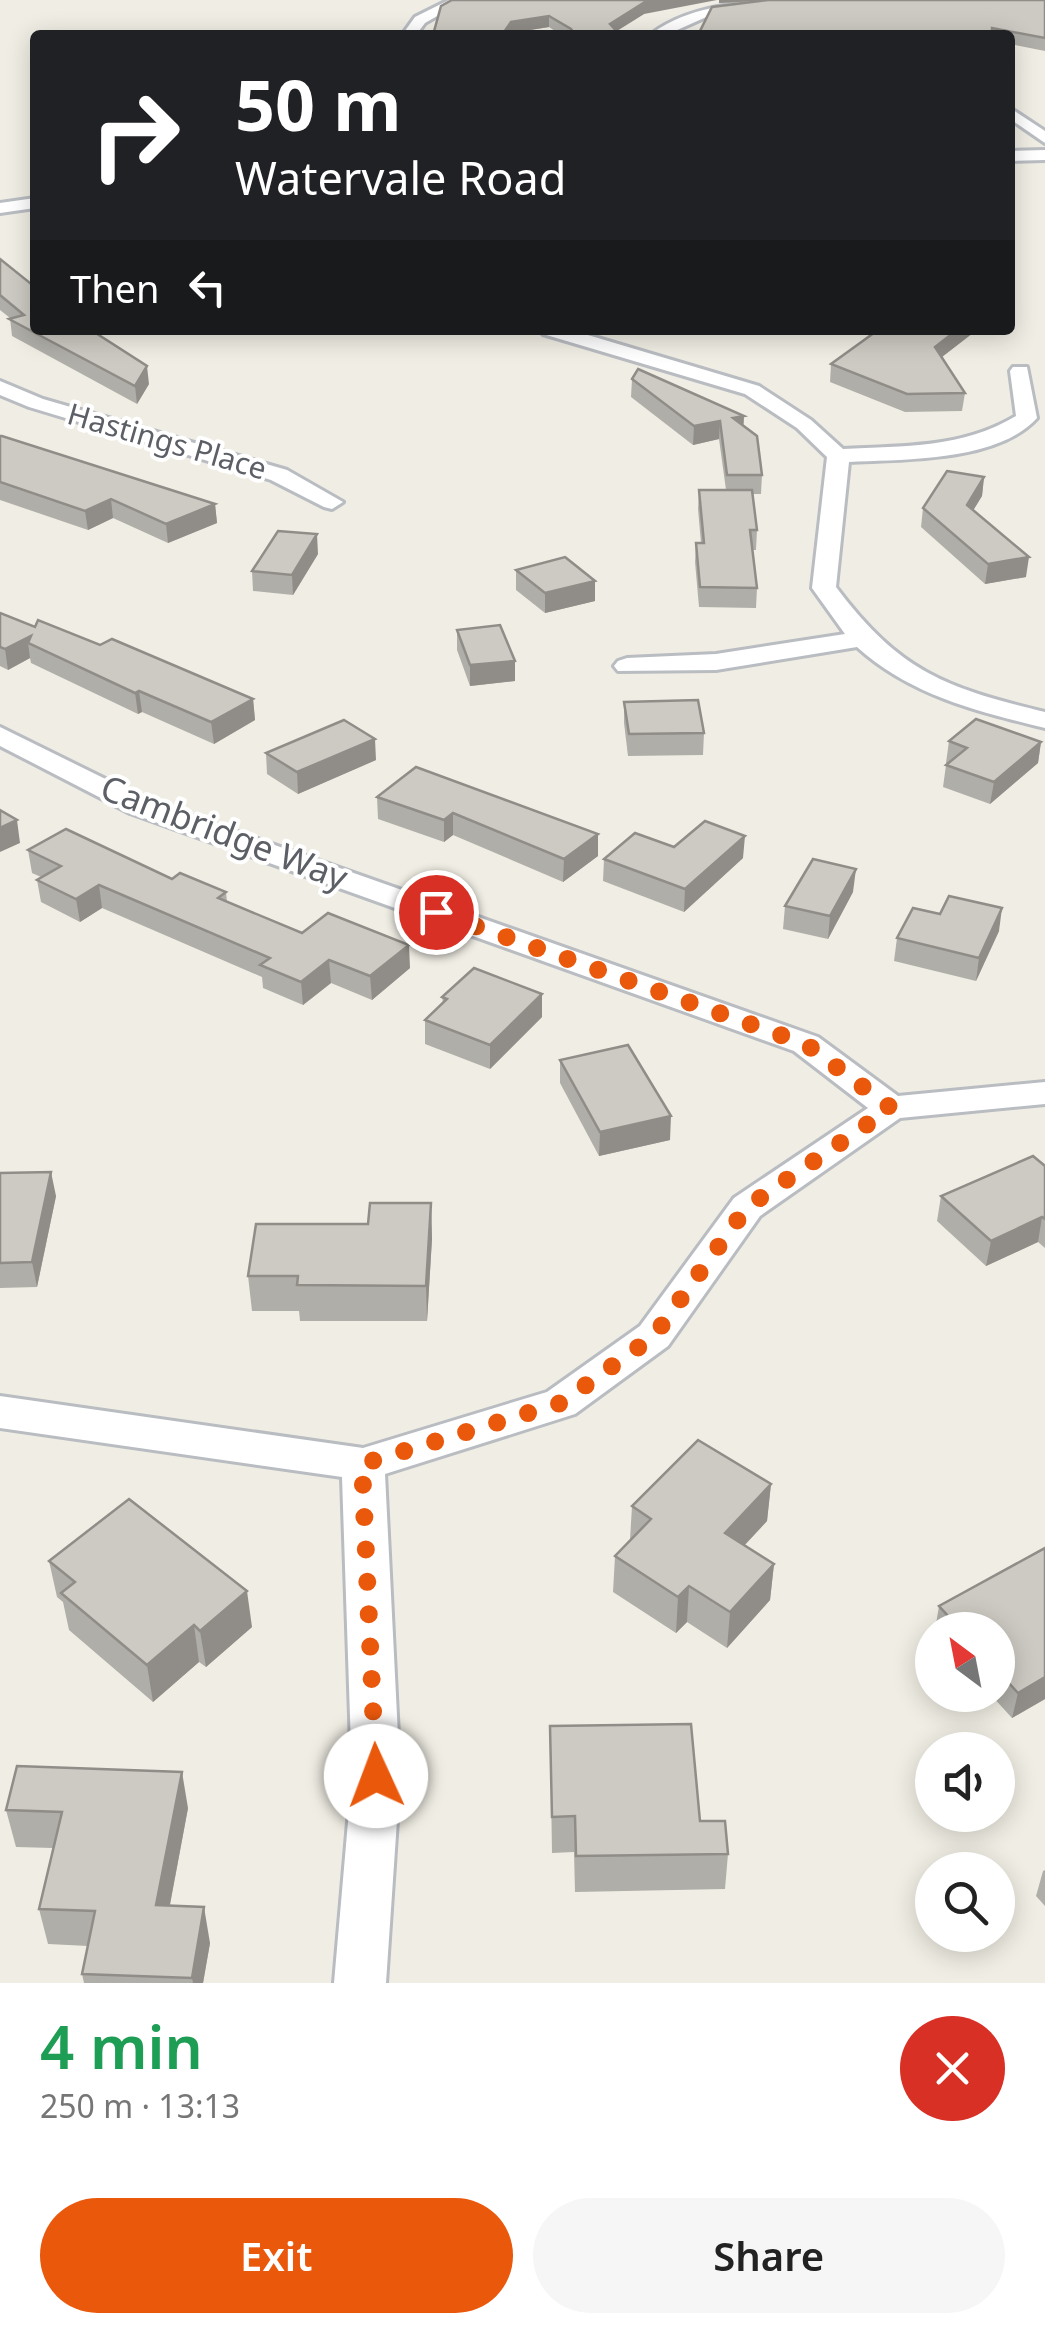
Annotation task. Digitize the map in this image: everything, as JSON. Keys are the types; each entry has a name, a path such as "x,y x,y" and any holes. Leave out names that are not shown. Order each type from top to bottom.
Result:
{"street":[{"path":"413,30 420,20 459,0"},
{"path":"664,30 708,14 817,0"},
{"path":"1015,116 1045,138"},
{"path":"1015,156 1045,155"},
{"path":"0,208 30,204"},
{"path":"567,335 752,390 804,424 838,456 982,444 1012,430 1026,418 1020,371"},
{"name":"Hastings Place","path":"0,386 36,403 279,475 332,502"},
{"path":"0,416 36,403"},
{"path":"838,456 836,513 824,588 862,638 919,682 982,705 1045,720"},
{"path":"628,666 681,667 749,659 862,638"},
{"name":"Cambridge Way","path":"0,735 140,807 806,1044 891,1108"},
{"path":"0,1412 362,1464 561,1403 654,1336 747,1207 891,1108 1045,1093"},
{"path":"360,1983 376,1776 362,1464"}],"building":[{"path":"452,0 657,0 645,2 610,24 615,30 572,30 549,16 511,22 505,30 434,30 441,6"},
{"path":"768,0 1045,0 1045,38 992,28 700,30 712,7"},
{"path":"0,259 30,283 30,330 9,319 24,315 0,295"},
{"path":"39,335 99,335 147,366 135,386"},
{"path":"871,335 951,335 935,347 965,393 907,394 831,364"},
{"path":"638,369 744,416 733,418 757,436 762,475 727,475 720,421 694,426 632,379"},
{"path":"0,436 215,504 166,524 111,499 85,511 0,482"},
{"path":"947,471 984,477 967,505 1029,557 988,564 923,508"},
{"path":"699,490 752,490 757,530 750,530 757,588 700,587 696,543 704,543"},
{"path":"278,531 317,534 292,575 252,571"},
{"path":"565,557 595,581 545,593 516,570"},
{"path":"0,613 35,627 38,620 100,645 112,639 253,699 211,722 139,691 135,693 28,643 31,636 5,649 0,647"},
{"path":"500,625 515,661 470,665 457,630"},
{"path":"698,700 704,733 629,734 624,702"},
{"path":"976,719 1041,742 994,782 946,765 967,748 949,741"},
{"path":"344,720 375,739 297,772 266,753"},
{"path":"416,767 598,834 564,859 453,813 444,820 377,797"},
{"path":"0,810 17,820 0,828"},
{"path":"705,821 745,836 685,889 604,859 635,833 674,847"},
{"path":"66,829 172,879 180,873 226,892 218,898 302,933 328,913 409,945 370,976 329,960 301,982 260,965 270,958 99,885 76,899 37,880 61,866 28,850"},
{"path":"813,859 856,869 830,916 785,906"},
{"path":"949,896 1002,908 979,958 897,938 913,908 940,914"},
{"path":"474,968 542,994 490,1045 425,1020 447,999 442,997"},
{"path":"628,1045 671,1116 600,1132 560,1060"},
{"path":"1033,1156 1045,1166 1045,1219 991,1241 941,1196"},
{"path":"51,1172 32,1262 0,1263 0,1173"},
{"path":"370,1203 431,1203 426,1286 297,1285 298,1276 248,1276 256,1224 368,1224"},
{"path":"698,1440 771,1484 725,1533 774,1564 730,1612 689,1586 678,1597 615,1556 651,1519 632,1506"},
{"path":"129,1499 247,1591 200,1631 194,1625 147,1665 61,1593 75,1582 49,1561"},
{"path":"1045,1548 1045,1677 1018,1693 1015,1690 1015,1612 944,1612 939,1606"},
{"path":"691,1724 700,1821 725,1821 728,1854 576,1856 575,1816 552,1817 550,1726"},
{"path":"17,1766 182,1772 156,1905 204,1907 192,1978 82,1974 95,1911 39,1909 62,1812 6,1810"}],"route":[{"path":"376,1776 362,1464 561,1403 654,1336 747,1207 891,1108 806,1044 436,912"}]}
